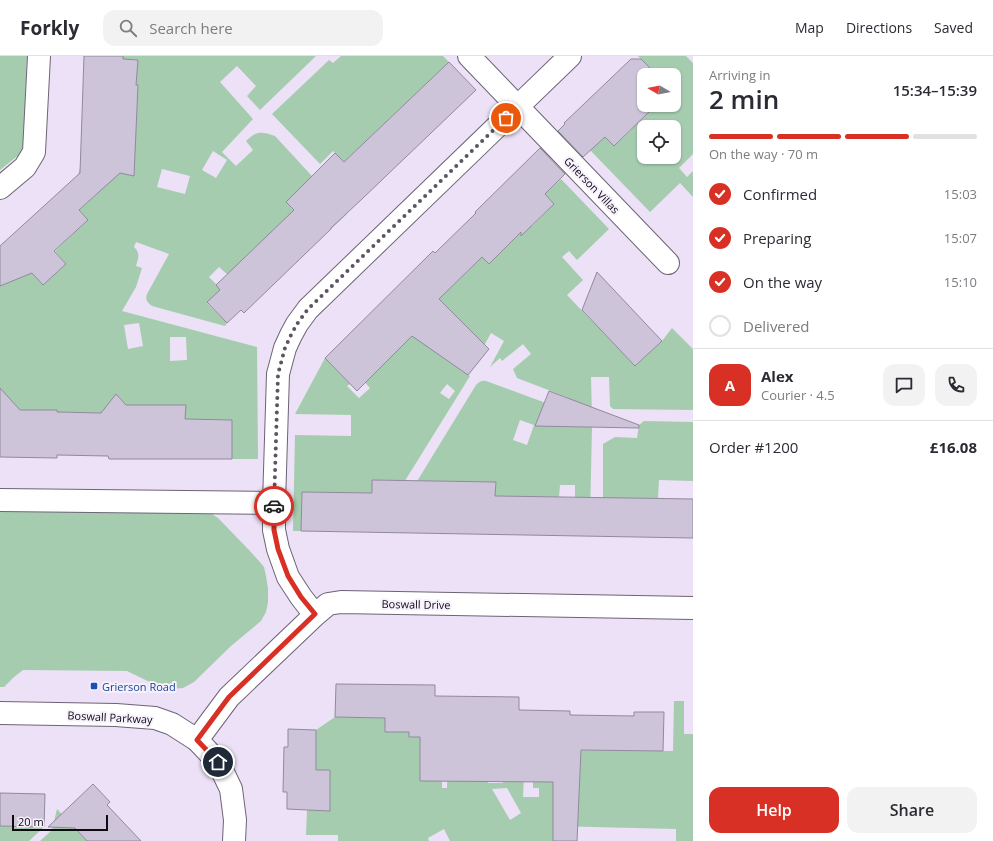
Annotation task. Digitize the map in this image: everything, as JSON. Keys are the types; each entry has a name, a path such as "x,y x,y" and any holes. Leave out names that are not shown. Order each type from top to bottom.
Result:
{"street":[{"path":"0,188 25,167 34,152 39,56"},
{"name":"Grierson Villas","path":"469,56 668,263"},
{"path":"315,614 301,597 288,576 278,549 274,530 278,374 285,348 297,324 308,309 570,56"},
{"path":"0,500 274,503"},
{"name":"Boswall Drive","path":"197,740 229,697 315,614 328,604 340,602 693,608"},
{"name":"Boswall Parkway","path":"0,713 155,718 172,724 197,740 218,762 231,789 235,820 234,841"}],"green space":[{"path":"0,56 27,56 23,149 20,154 0,170"},
{"path":"123,56 316,56 260,110 247,96 256,86 237,66 220,82 253,119 222,152 236,166 253,150 246,141 253,135 266,133 275,136 347,214 331,229 296,192 286,202 294,211 228,275 219,267 209,277 221,289 207,303 227,323 225,326 152,306 147,301 146,296 169,254 136,242 134,247 138,252 138,256 136,266 142,268 136,287 122,311 257,347 258,459 232,459 232,420 185,419 185,405 155,405 124,419 124,403 119,397 114,397 108,456 97,456 97,431 75,437 75,412 63,412 63,437 9,419 0,394 0,277 3,285 17,279 3,242 43,285 66,264 55,251 88,220 79,210 96,195 78,175 80,168 99,173 136,125 138,85 122,84 138,60 123,59","holes":["213,151 227,160 216,178 202,170","162,169 190,176 185,194 157,187","139,323 143,346 128,349 124,325","170,337 186,337 187,360 170,361"]},
{"path":"341,56 443,56 449,62 344,162 333,151 320,164 272,114 329,60 333,63"},
{"path":"638,56 686,56 693,63 693,154 679,168 687,177 693,171 693,197 680,183 650,212 590,150 605,137 614,146 632,129 638,112 681,112 681,68 650,68"},
{"path":"561,179 609,229 577,260 569,251 562,257 583,280 567,295 635,366 662,341 672,328 693,349 693,410 613,409 610,406 609,377 591,377 592,418 567,417 567,427 592,427 590,521 575,497 575,485 560,485 559,497 495,496 496,482 485,482 485,495 456,481 424,481 416,483 476,385 483,381 565,410 569,398 517,378 513,369 531,354 523,344 502,361 500,358 490,367 504,341 491,333 475,362 434,351 470,376 398,492 393,480 372,480 372,493 302,492 301,531 293,531 295,435 351,436 351,415 295,414 325,358 350,384 347,386 359,398 370,388 360,377 395,343 451,311 439,299 476,263 453,238 459,233 489,264 507,246 500,238 523,216 532,226 554,204 545,194","holes":["447,384 455,391 449,399 440,393","520,420 534,425 527,445 513,440"]},
{"path":"644,421 693,422 693,481 659,480 658,498 603,498 603,444 615,437 637,438 639,425"},
{"path":"0,510 209,512 218,518 264,567 268,589 266,612 261,621 231,646 194,682 183,688 162,688 127,671 23,670 4,687 0,687"},
{"path":"674,701 684,701 684,734 693,734 693,841 676,841 676,829 553,826 553,841 450,841 444,829 428,838 429,841 338,841 338,835 306,835 307,810 315,810 330,789 330,770 316,770 316,730 335,717 385,718 385,732 409,732 409,737 443,737 442,769 420,768 420,781 442,781 442,788 447,788 448,738 562,750 673,751","holes":["488,772 503,773 503,783 488,783","524,776 533,776 533,788 539,788 539,797 523,797","507,788 521,813 510,820 492,789"]},
{"path":"57,809 87,841 40,841 52,830"},
{"path":"0,826 44,827 29,841 0,841"}],"building":[{"path":"84,56 123,56 123,59 138,60 134,176 120,173 79,210 88,220 54,251 66,264 43,285 32,273 0,286 0,246 80,173"},
{"path":"631,59 641,59 650,68 637,68 637,112 649,112 641,120 637,120 637,124 614,146 605,137 583,157 558,131 565,124 564,123"},
{"path":"449,62 476,90 244,313 241,310 227,323 207,302 220,290 216,285 294,210 286,202 335,153 344,162"},
{"path":"540,148 565,174 545,194 554,204 521,236 521,232 489,264 482,257 439,299 489,349 468,375 412,336 357,391 325,358 433,251 435,253 476,213 475,212"},
{"path":"597,272 662,341 635,366 582,310"},
{"path":"0,388 20,410 57,410 57,412 101,413 116,394 126,405 186,405 185,419 232,420 232,459 109,459 108,456 57,455 57,458 0,457"},
{"path":"549,391 639,425 639,428 535,426"},
{"path":"372,480 496,482 495,496 693,499 693,538 301,531 302,492 372,493"},
{"path":"336,684 435,685 435,696 519,697 519,710 570,711 570,715 634,716 634,712 664,712 663,751 581,750 577,841 553,841 553,782 420,781 420,737 409,737 409,732 385,732 385,718 335,717"},
{"path":"288,729 316,730 316,770 330,770 330,811 287,809 287,792 283,792 284,747 288,747"},
{"path":"93,784 110,802 107,805 141,841 87,841 75,828 48,827"},
{"path":"0,793 45,794 44,827 0,826"}],"way so far":[{"path":"274,506 278,374 285,348 297,324 308,309 506,118"}],"place":[{"name":"Grierson Road","path":"94,686"}],"route":[{"path":"218,762 197,740 229,697 315,614 301,597 288,576 278,549 274,530 274,506"}]}
